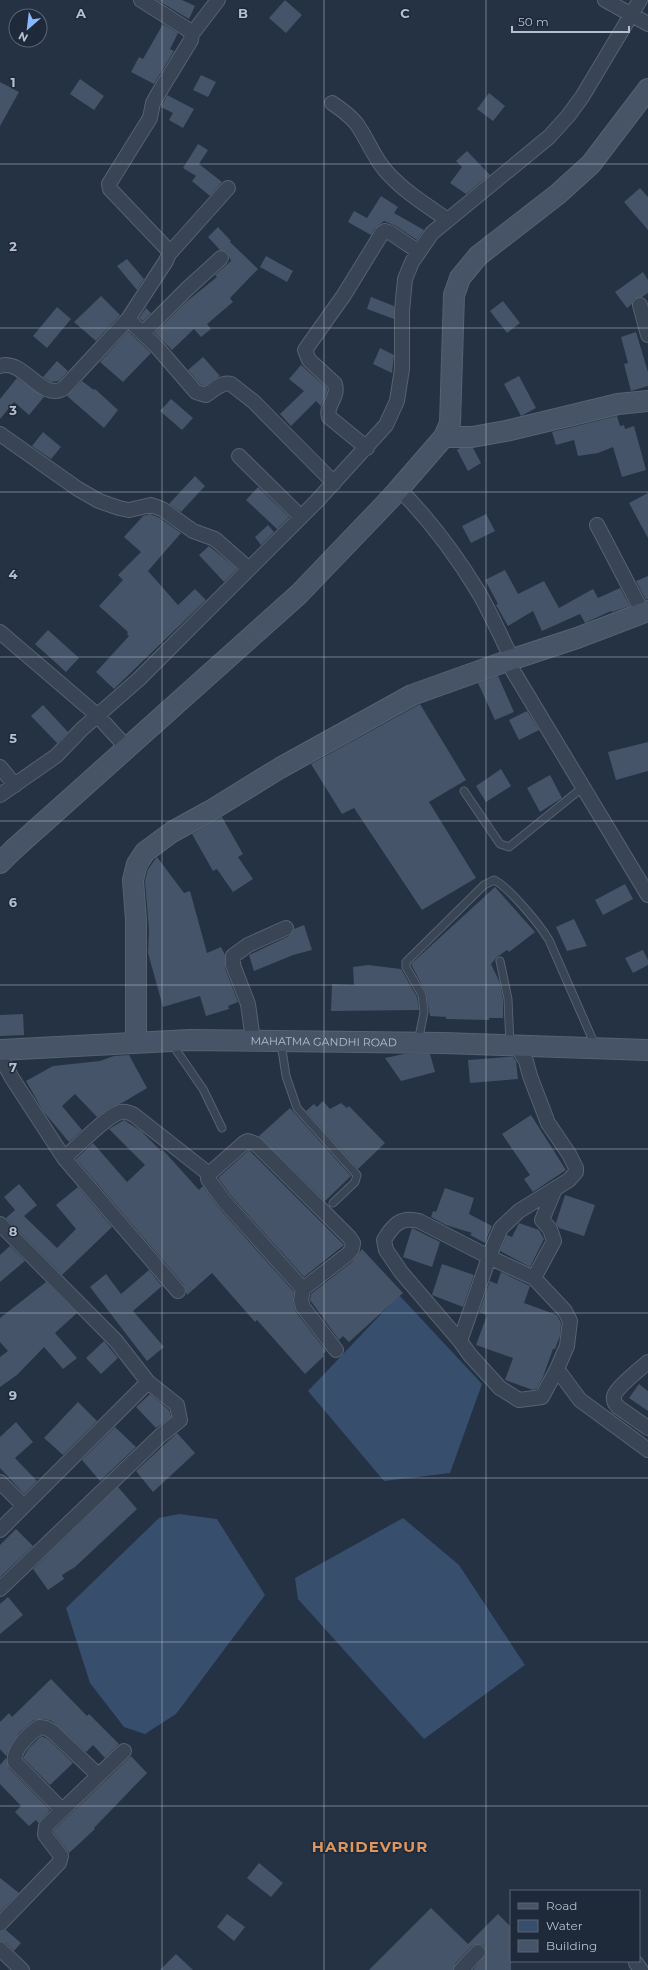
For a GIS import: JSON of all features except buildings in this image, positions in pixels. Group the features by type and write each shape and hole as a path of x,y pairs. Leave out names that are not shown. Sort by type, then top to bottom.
{"main road":[{"path":"0,864 123,744 300,594 399,489 444,436 450,423 454,295 460,278 478,256 558,194 591,164 648,89"},
{"path":"444,436 472,436 506,431 618,404 648,401"},
{"path":"136,1042 136,920 133,880 137,864 145,852 172,832 210,811 280,768 406,699 510,660 578,638 646,612"},
{"name":"MAHATMA GANDHI ROAD","path":"0,1050 136,1042 253,1040 418,1042 648,1050"}],"street":[{"path":"141,0 192,34"},
{"path":"169,254 168,250 110,190 109,184 150,118 153,103 191,40 192,34 218,0"},
{"path":"605,0 639,19"},
{"path":"0,796 56,756 99,718 301,518 367,448 386,425 397,401 402,369 402,311 405,279 419,252 432,233 549,137 582,97 639,19 640,0"},
{"path":"332,103 350,116 357,124 378,162 386,172 412,195 448,220"},
{"path":"0,366 8,365 16,367 52,392 58,392 64,388 128,319 169,254 228,188"},
{"path":"367,448 329,417 328,408 336,396 335,384 308,360 305,350 344,295 382,233 385,231 390,233 419,252"},
{"path":"143,333 187,289 221,258"},
{"path":"640,305 648,335"},
{"path":"128,319 143,333 196,392 206,395 227,383 238,389 254,402 334,483"},
{"path":"0,434 78,489 99,501 129,510 151,505 162,509 193,531 215,539 249,569"},
{"path":"240,456 301,518"},
{"path":"399,489 425,515 480,594 510,660 582,788 648,894"},
{"path":"597,525 646,612"},
{"path":"0,632 99,718 123,744"},
{"path":"0,767 15,785"},
{"path":"253,1040 248,1004 233,965 233,956 248,945 286,928"},
{"path":"460,1341 489,1257 502,1228 509,1220 574,1176 576,1168 569,1154 548,1123 530,1076 526,1061 513,1045"},
{"path":"0,1056 12,1078 64,1158 178,1291"},
{"path":"64,1158 108,1119 121,1112 134,1114 208,1174 208,1179 225,1202 303,1289"},
{"path":"208,1174 248,1141 256,1144 349,1237 353,1243 352,1249 348,1254 303,1289 301,1300 307,1314 336,1350"},
{"path":"534,1278 554,1241 550,1229 542,1220 555,1189"},
{"path":"410,1218 419,1221 534,1278 565,1311 570,1321 567,1346 542,1397 520,1400 500,1388 470,1355 402,1272 386,1250 384,1240 394,1226 401,1221 410,1218"},
{"path":"0,1224 116,1341 148,1382 177,1404 180,1420 160,1436 0,1589"},
{"path":"648,1362 617,1391 614,1398 614,1403 618,1407 648,1428"},
{"path":"556,1369 580,1400 648,1450"},
{"path":"0,1530 23,1505 148,1382"},
{"path":"0,1482 23,1505"},
{"path":"62,1810 15,1762 13,1757 16,1750 33,1731 39,1727 46,1728 53,1732 98,1775"},
{"path":"0,1924 59,1863 61,1856 45,1835 44,1831 50,1820 124,1751"},
{"path":"0,1949 22,1970"},
{"path":"461,1970 478,1952"}],"lane":[{"path":"464,791 500,844 509,847 582,788"},
{"path":"418,1042 424,1012 423,1001 419,986 410,973 406,962 484,884 494,880 507,890 542,929 549,940 596,1048"},
{"path":"500,961 508,998 513,1045"},
{"path":"280,1040 286,1076 297,1108 357,1175 355,1182 333,1203"},
{"path":"169,1041 203,1089 222,1128"}],"water":[{"path":"399,1295 482,1384 450,1473 384,1481 308,1391"},
{"path":"179,1514 217,1519 265,1595 176,1714 145,1734 124,1727 90,1683 66,1608 159,1518"},
{"path":"403,1518 459,1565 525,1665 424,1739 298,1599 295,1578"}],"district":[{"name":"HARIDEVPUR","path":"370,1847"}]}
